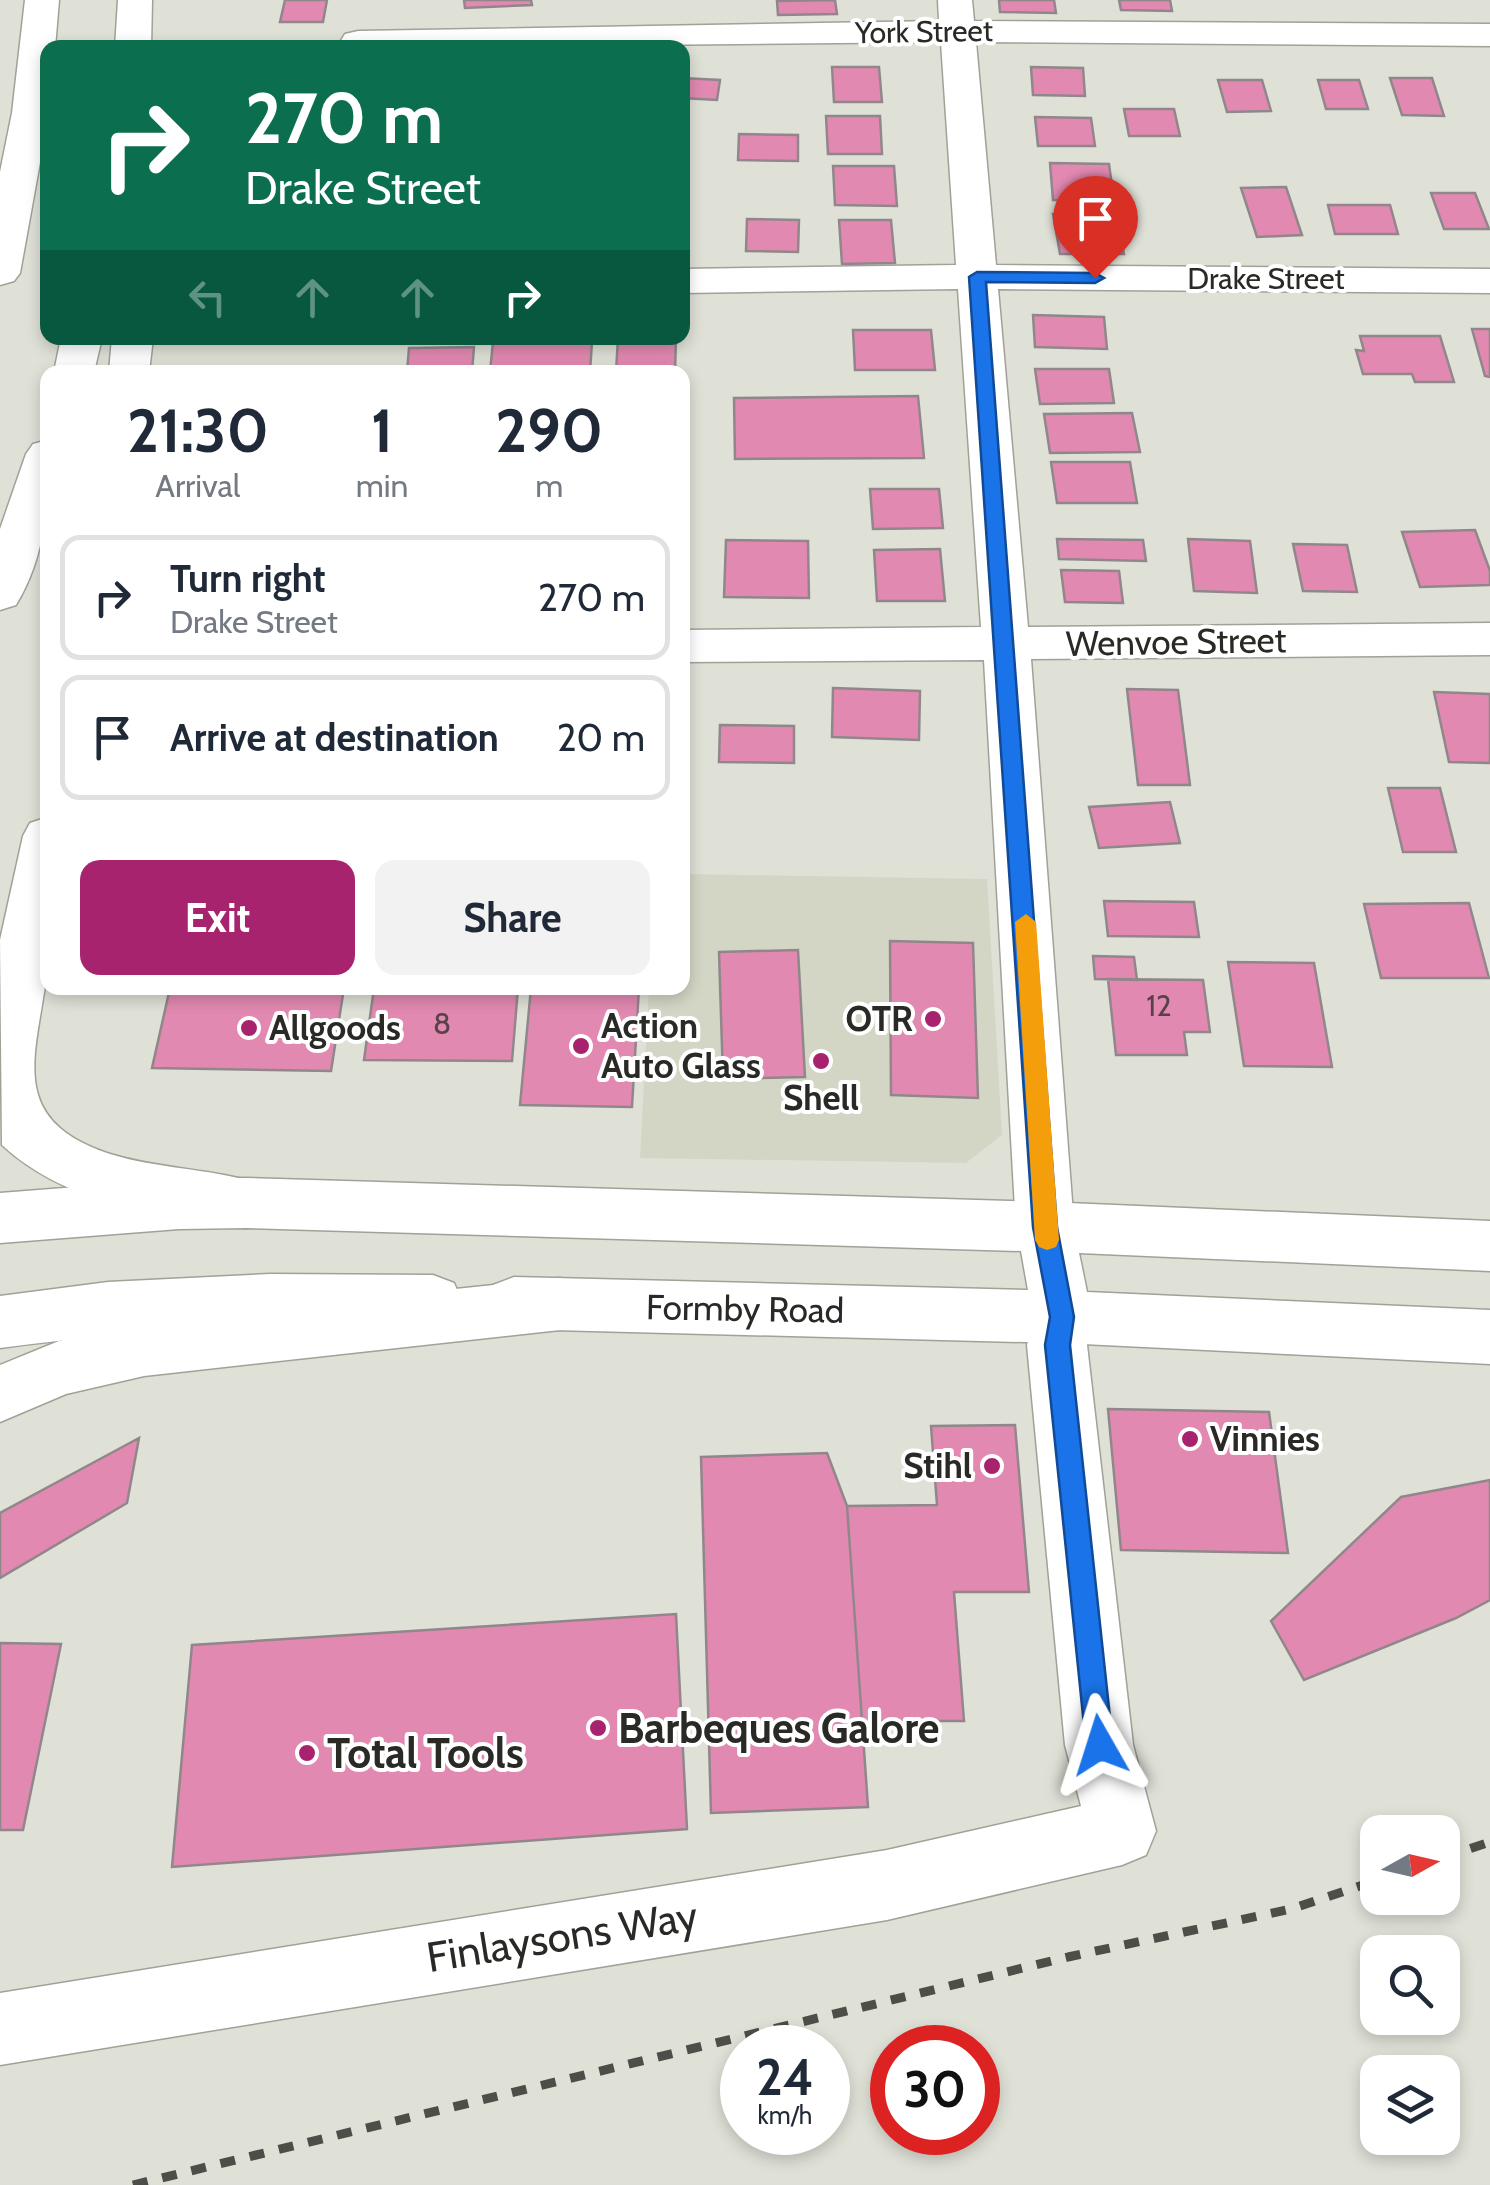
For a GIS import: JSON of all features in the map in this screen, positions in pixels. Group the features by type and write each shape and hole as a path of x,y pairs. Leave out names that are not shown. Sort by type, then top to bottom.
{"main road":[{"path":"0,273 30,113 42,0"},
{"path":"133,40 135,0"},
{"path":"956,15 1006,644 1045,1227 1062,1317"},
{"name":"York Street","path":"402,40 956,15 1490,35"},
{"path":"0,175 30,113"},
{"name":"Drake Street","path":"690,281 977,277 1490,281"},
{"path":"0,594 40,477"},
{"name":"Wenvoe Street","path":"690,646 1490,639"},
{"path":"40,875 4,1048 8,1104 22,1128 57,1155 103,1178 246,1203"},
{"path":"0,1218 162,1205 246,1203 1045,1227 1490,1246"},
{"name":"Formby Road","path":"0,1322 117,1308 331,1298 1062,1317 1490,1337"},
{"path":"0,1394 59,1368 144,1349 560,1304"},
{"name":"Finlaysons Way","path":"0,2029 887,1885 1122,1831 1100,1745 1057,1345 1062,1317"}],"shaded area":[{"name":"Shell","path":"690,874 987,879 1002,1135 966,1163 640,1158 649,995 690,995"}],"building":[{"path":"285,0 327,0 323,22 280,22"},
{"path":"464,0 531,0 532,5 465,8"},
{"path":"835,0 837,14 778,15 777,1"},
{"path":"999,0 1054,0 1056,13 1000,12"},
{"path":"1119,0 1170,0 1172,11 1121,10"},
{"path":"832,67 879,67 882,102 834,102"},
{"path":"1031,67 1083,68 1085,96 1033,95"},
{"path":"690,78 720,80 717,100 690,98"},
{"path":"1390,78 1432,78 1444,116 1402,115"},
{"path":"1218,80 1262,80 1271,111 1227,112"},
{"path":"1318,80 1359,80 1368,109 1326,109"},
{"path":"1124,109 1174,109 1180,136 1129,136"},
{"path":"826,116 880,116 882,154 828,154"},
{"path":"1035,117 1091,118 1095,146 1038,146"},
{"path":"739,134 798,135 798,161 738,160"},
{"path":"1050,163 1109,164 1114,201 1053,200"},
{"path":"833,166 894,166 897,206 835,205"},
{"path":"1286,187 1302,235 1257,237 1241,188"},
{"path":"1431,193 1475,193 1489,229 1444,229"},
{"path":"1328,205 1390,205 1398,234 1335,234"},
{"path":"1053,214 1115,214 1124,254 1060,254"},
{"path":"747,219 799,220 798,252 746,251"},
{"path":"839,220 891,220 895,263 842,264"},
{"path":"1033,315 1104,317 1107,349 1035,347"},
{"path":"1472,329 1490,329 1490,377 1485,376"},
{"path":"853,330 931,330 935,370 855,370"},
{"path":"1360,336 1440,336 1454,382 1415,382 1412,374 1363,374 1356,350 1364,351"},
{"path":"493,345 592,345 590,365 491,365"},
{"path":"618,345 676,345 675,365 616,365"},
{"path":"474,347 473,365 408,365 409,348"},
{"path":"1035,369 1109,369 1114,403 1040,404"},
{"path":"918,396 924,458 735,459 734,398"},
{"path":"1132,413 1140,452 1050,453 1044,414"},
{"path":"1051,462 1130,462 1137,503 1057,503"},
{"path":"870,489 939,489 943,528 873,529"},
{"path":"1475,530 1490,571 1490,585 1420,587 1402,532"},
{"path":"1057,539 1143,540 1146,561 1059,559"},
{"path":"1188,539 1250,541 1257,593 1194,591"},
{"path":"726,540 808,541 809,598 724,597"},
{"path":"1293,544 1347,545 1357,592 1303,591"},
{"path":"940,549 945,601 877,601 874,550"},
{"path":"1061,570 1119,571 1123,603 1065,602"},
{"path":"833,688 920,691 919,740 832,737"},
{"path":"1127,689 1178,690 1190,785 1138,785"},
{"path":"1434,692 1490,694 1490,763 1449,762"},
{"path":"720,725 794,726 794,763 719,762"},
{"path":"1388,788 1440,788 1456,852 1403,852"},
{"path":"1170,802 1180,843 1099,848 1089,807"},
{"path":"1104,901 1194,902 1199,937 1108,936"},
{"path":"1469,903 1489,978 1381,978 1364,904"},
{"name":"OTR","path":"890,941 973,943 978,1098 891,1095"},
{"path":"798,950 805,1077 723,1079 719,952"},
{"path":"1093,956 1134,957 1137,980 1095,979"},
{"path":"1228,962 1314,963 1332,1067 1244,1066"},
{"path":"1108,979 1203,980 1210,1032 1184,1032 1187,1055 1116,1055"},
{"name":"Allgoods","path":"168,995 343,995 331,1071 152,1068"},
{"path":"373,995 517,995 512,1061 364,1060"},
{"name":"Action Auto Glass","path":"530,995 639,995 632,1107 520,1105"},
{"path":"1108,1409 1269,1412 1288,1553 1121,1550"},
{"path":"1015,1425 1029,1592 954,1592 964,1721 862,1721 847,1506 937,1505 931,1426"},
{"path":"139,1438 127,1503 0,1578 0,1513"},
{"path":"827,1453 847,1506 868,1807 711,1813 701,1457"},
{"path":"1490,1480 1490,1600 1456,1618 1304,1680 1271,1621 1401,1497"},
{"path":"676,1614 687,1829 172,1867 192,1645"},
{"path":"0,1643 61,1644 23,1830 0,1830"}],"railway":[{"path":"1460,1852 1490,1842"},
{"path":"133,2185 1068,1957 1291,1909 1360,1886"}],"slow traffic":[{"path":"1026,922 1047,1240"}],"place":[{"name":"OTR","path":"933,1019"},
{"name":"Allgoods","path":"249,1028"},
{"name":"Action Auto Glass","path":"581,1046"},
{"name":"Shell","path":"821,1061"},
{"name":"Vinnies","path":"1190,1439"},
{"name":"Stihl","path":"992,1466"},
{"name":"Barbeques Galore","path":"598,1728"},
{"name":"Total Tools","path":"307,1753"}],"route":[{"path":"1095,278 977,277 1032,1001 1045,1227 1062,1317 1057,1345 1100,1745"}]}
